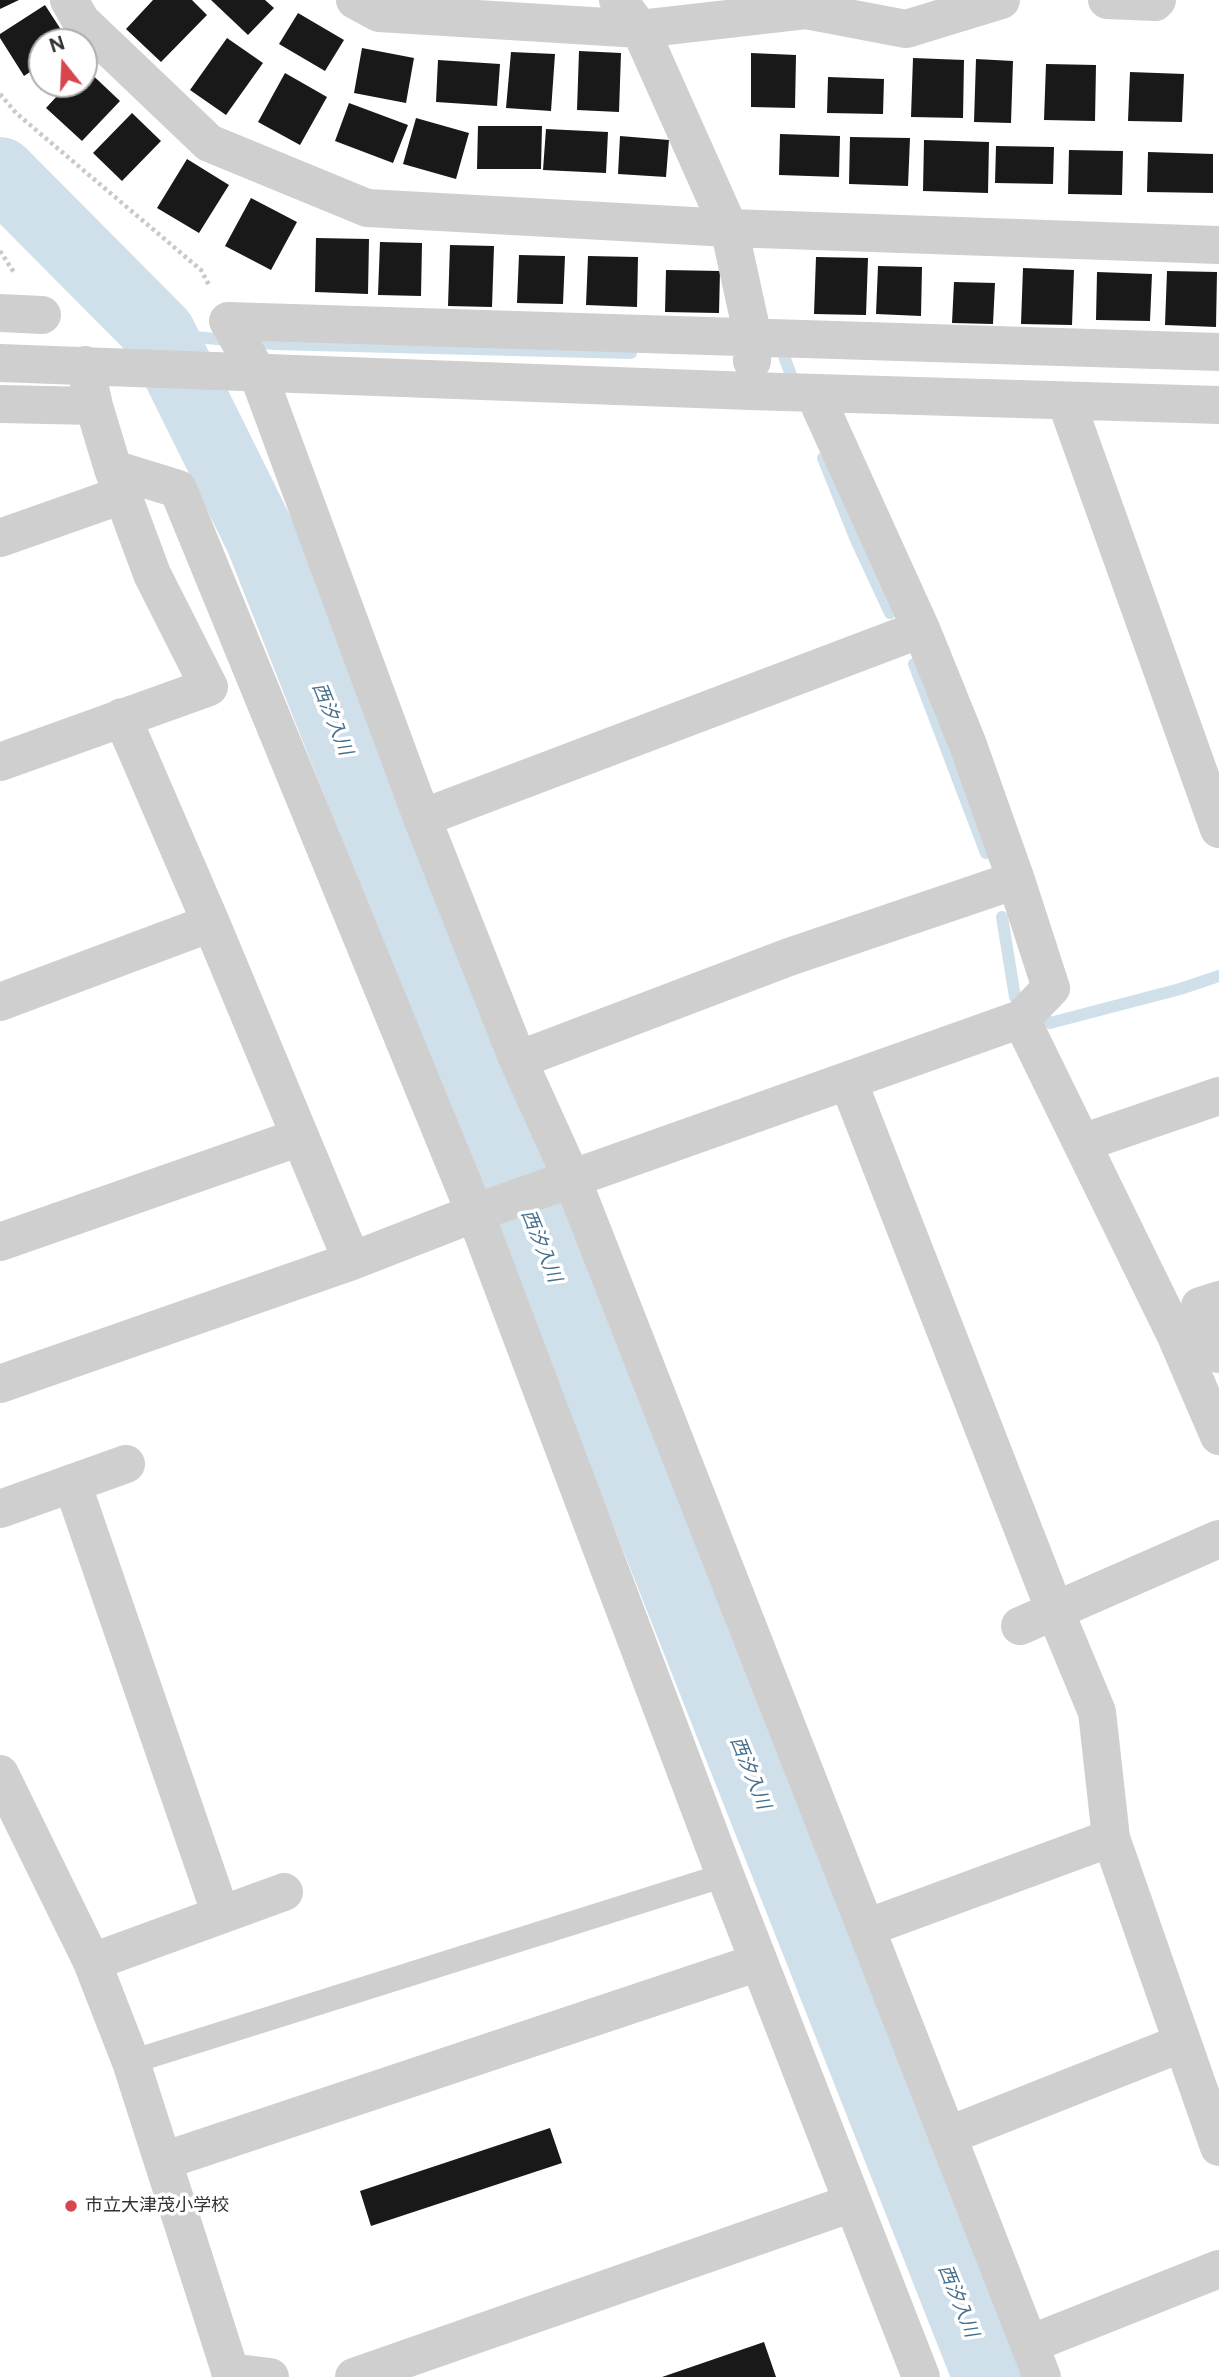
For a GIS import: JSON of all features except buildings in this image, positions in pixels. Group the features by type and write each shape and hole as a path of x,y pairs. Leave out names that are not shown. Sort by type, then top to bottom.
{"street":[{"path":"69,0 81,21 209,143 367,208 729,228 1219,245"},
{"path":"355,0 379,13 629,14 806,10 906,29 1001,0"},
{"path":"1107,0 1157,0"},
{"path":"629,14 729,228 753,337 750,391"},
{"path":"0,313 42,316"},
{"path":"228,321 1219,352"},
{"path":"228,321 258,374 422,818 518,1060 572,1179 1036,2361 1219,2269"},
{"path":"0,363 750,391 1219,405"},
{"path":"0,762 209,687 152,574 118,482 94,405 85,365"},
{"path":"0,1384 352,1261 475,1213 1021,1019 1051,988 968,745 921,629 814,393"},
{"path":"1066,401 1219,829"},
{"path":"0,404 94,405"},
{"path":"0,538 118,482 178,489 475,1213 725,1875 920,2377"},
{"path":"422,818 921,629"},
{"path":"122,717 352,1261"},
{"path":"518,1060 789,957 1016,880"},
{"path":"0,1002 211,923"},
{"path":"1021,1019 1176,1336 1219,1436"},
{"path":"848,1081 1097,1712 1111,1838 1219,2147"},
{"path":"1082,1143 1219,1096"},
{"path":"0,1242 300,1137"},
{"path":"1219,1300 1200,1306 1219,1353"},
{"path":"0,1509 127,1464"},
{"path":"72,1483 221,1915"},
{"path":"1020,1626 1219,1539"},
{"path":"0,1774 92,1962 131,2062 231,2374 270,2377"},
{"path":"866,1928 1111,1838"},
{"path":"92,1962 285,1892"},
{"path":"163,2161 759,1962"},
{"path":"947,2136 1182,2043"},
{"path":"354,2377 852,2203"}],"lane":[{"path":"131,2062 725,1875"}],"path":[{"path":"0,94 2,102 201,270 228,321"}],"waterway":[{"name":"西汐入川","path":"0,173 160,334 261,538 989,2377"},
{"path":"160,334 274,344 631,353"},
{"path":"784,356 796,389"},
{"path":"823,458 856,540 890,613"},
{"path":"914,664 986,853"},
{"path":"1002,917 1015,997 1050,1023 1219,976"}],"place":[{"name":"市立大津茂小学校","path":"71,2206"}]}
